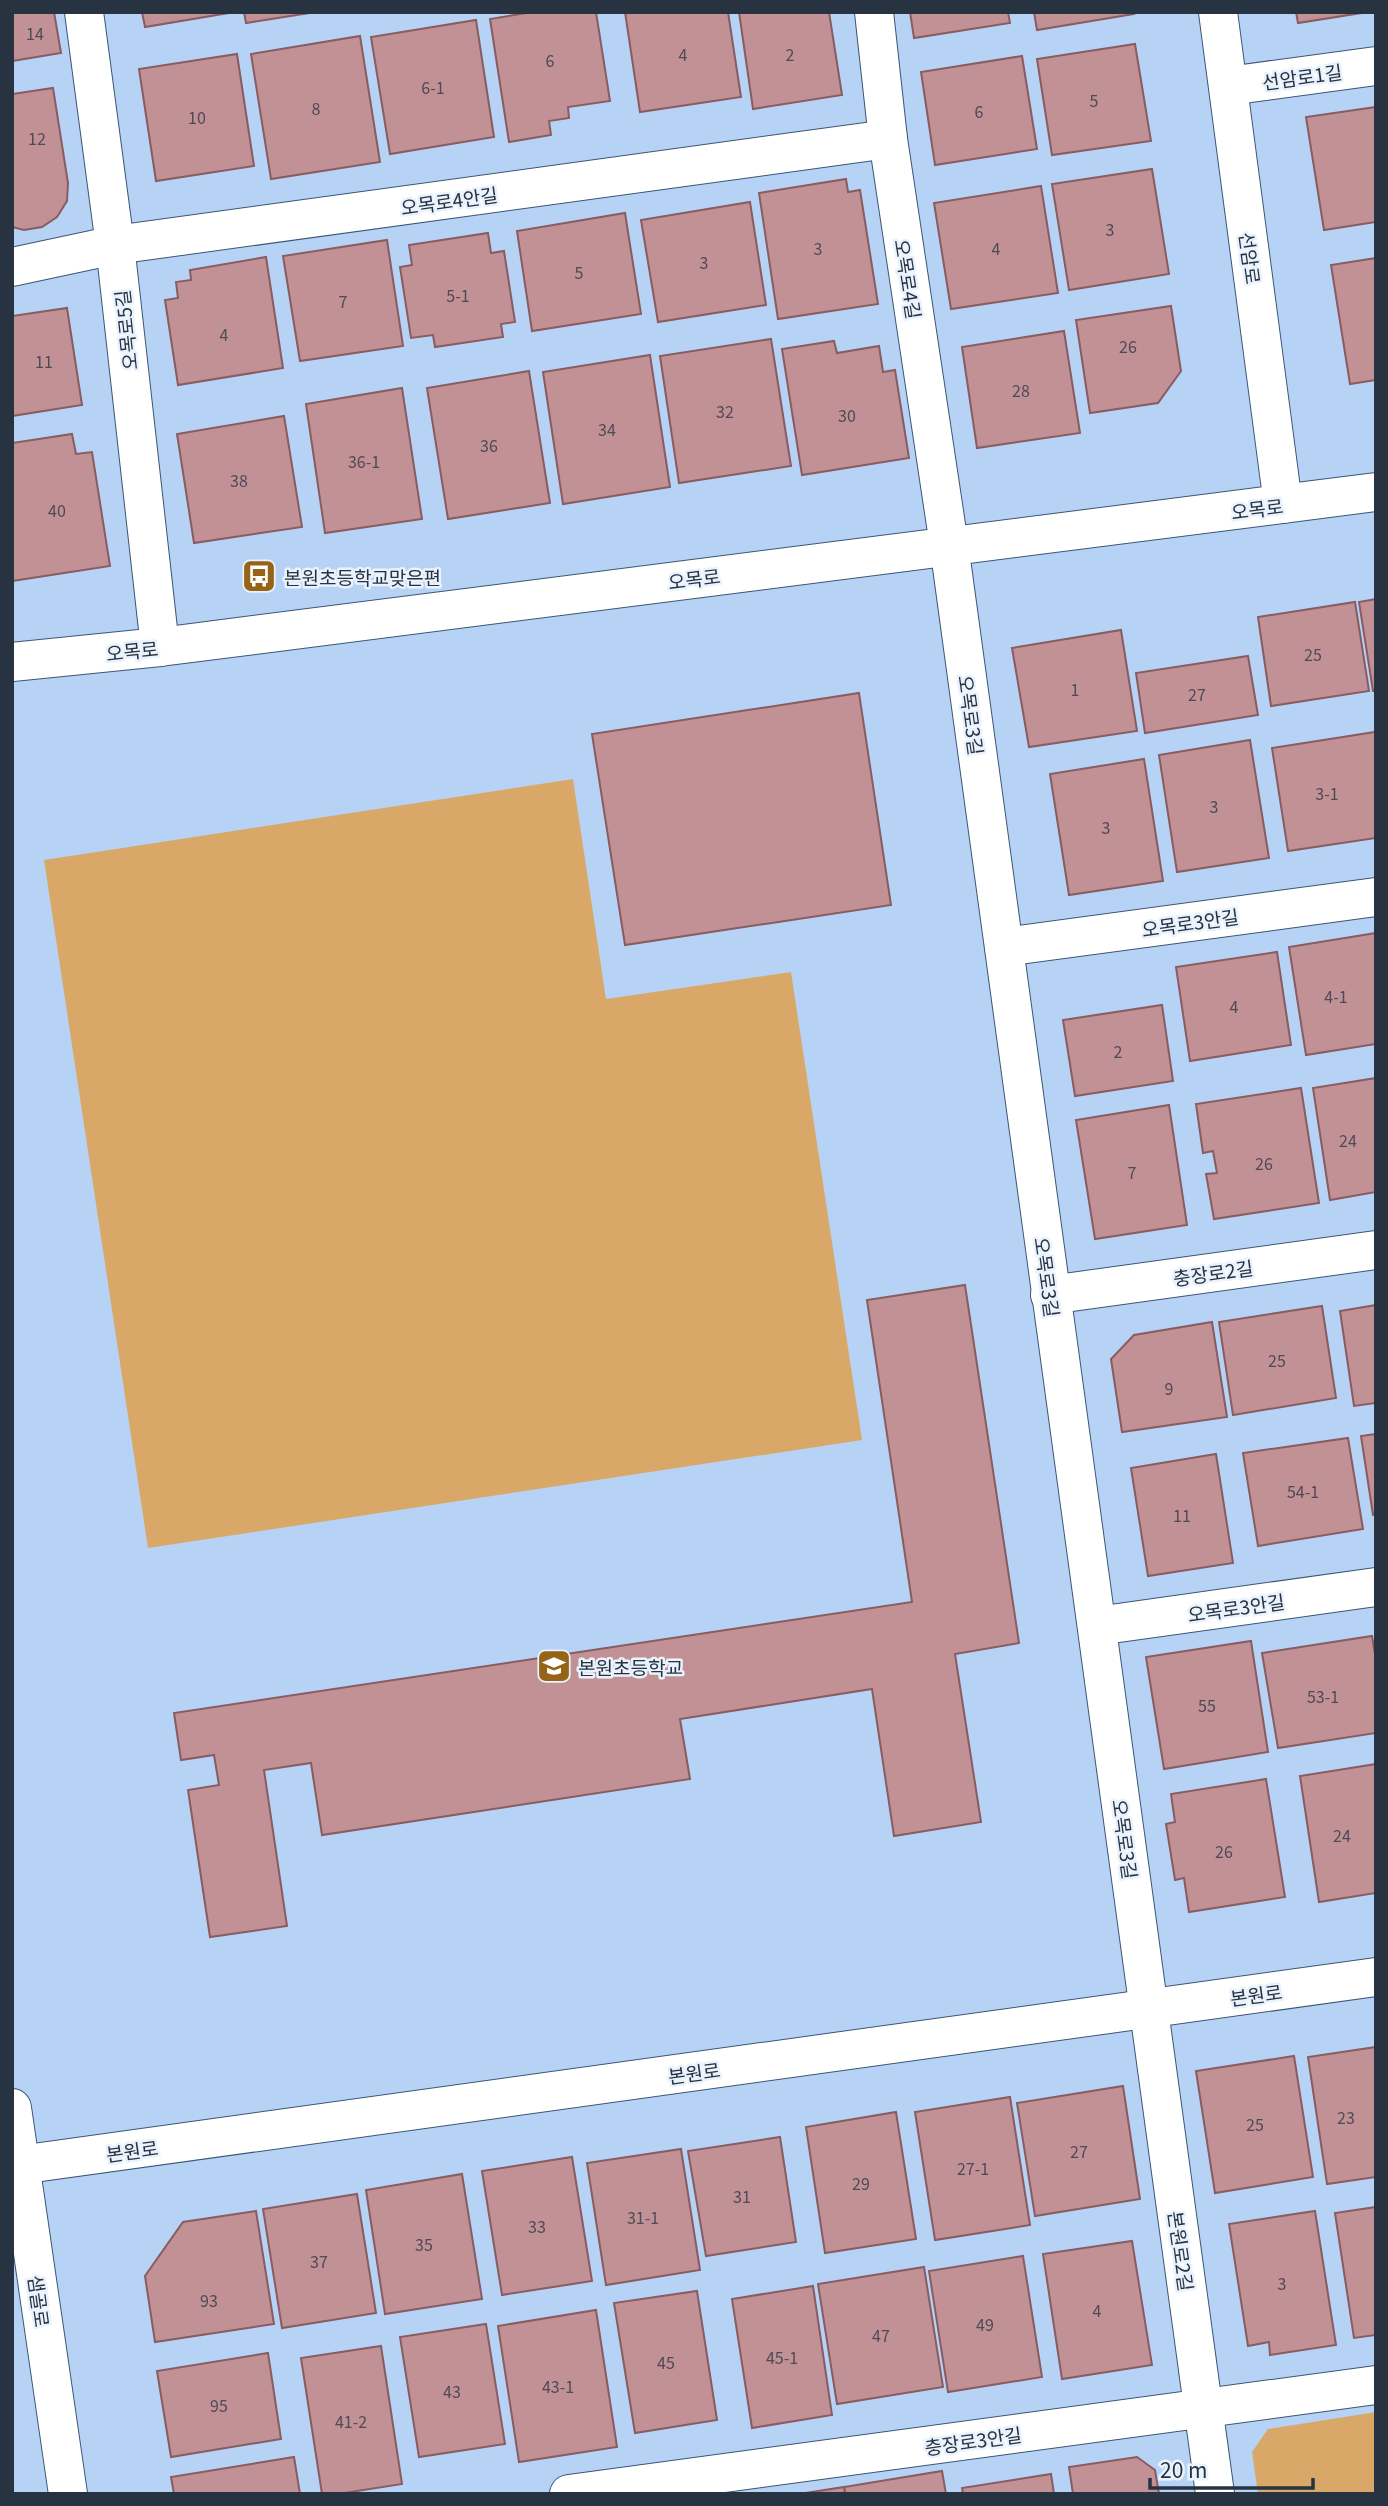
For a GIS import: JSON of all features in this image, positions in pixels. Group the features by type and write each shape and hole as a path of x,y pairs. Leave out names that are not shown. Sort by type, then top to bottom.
{"street":[{"name":"오목로5길","path":"84,12 115,246 160,647"},
{"name":"오목로4길","path":"874,12 888,139 949,545"},
{"name":"선암로","path":"1217,12 1283,504"},
{"name":"선암로1길","path":"1228,86 1376,66"},
{"name":"오목로4안길","path":"12,267 115,246 888,139"},
{"name":"오목로","path":"12,662 160,647 1376,492"},
{"name":"오목로3길","path":"949,545 1149,2009"},
{"name":"오목로3안길","path":"1004,947 1376,897"},
{"name":"충장로2길","path":"1050,1295 1376,1250"},
{"name":"오목로3안길","path":"1097,1626 1376,1587"},
{"name":"본원로","path":"16,2166 1376,1977"},
{"name":"본원로2길","path":"1149,2009 1215,2494"},
{"name":"샘골로","path":"12,2108 16,2166 68,2494"},
{"name":"충장로3안길","path":"569,2494 1376,2385"}],"shaded area":[{"path":"573,779 606,999 791,972 862,1440 148,1548 44,860"},
{"path":"1376,2412 1376,2494 1258,2494 1252,2452 1268,2429"}],"building":[{"path":"12,12 54,12 61,53 12,61"},
{"path":"142,12 235,12 145,27"},
{"path":"244,12 316,12 246,23"},
{"path":"532,12 596,12 610,101 568,107 569,118 549,121 551,135 509,142 490,19"},
{"path":"625,12 728,12 741,97 640,112"},
{"path":"739,12 829,12 842,95 753,109"},
{"path":"910,12 1008,12 1010,23 914,38"},
{"path":"1034,12 1133,12 1134,14 1037,30"},
{"path":"1296,12 1368,12 1298,23"},
{"path":"476,20 494,137 390,154 371,37"},
{"path":"360,36 380,162 271,179 251,54"},
{"path":"1135,44 1151,141 1052,155 1037,59"},
{"path":"237,54 254,166 156,181 139,69"},
{"path":"1022,56 1037,149 935,165 921,72"},
{"path":"53,88 68,183 67,201 57,217 42,227 24,230 12,227 12,94"},
{"path":"1376,107 1376,222 1324,230 1306,117"},
{"path":"1152,169 1169,274 1069,290 1052,184"},
{"path":"846,179 848,192 860,190 878,304 778,319 759,193"},
{"path":"1041,186 1058,293 951,309 934,203"},
{"path":"750,202 766,305 658,322 641,220"},
{"path":"625,213 641,314 532,331 517,231"},
{"path":"488,233 491,253 504,251 515,322 501,324 503,337 435,347 433,335 411,338 400,267 412,265 409,245"},
{"path":"387,240 403,346 300,361 283,256"},
{"path":"266,257 283,368 178,385 165,300 178,298 176,282 191,280 190,270"},
{"path":"1376,258 1376,380 1350,384 1331,265"},
{"path":"1171,306 1181,371 1158,403 1090,413 1076,320"},
{"path":"67,308 82,405 12,416 12,316"},
{"path":"1064,331 1080,433 977,448 962,347"},
{"path":"771,339 791,466 679,483 660,356"},
{"path":"834,341 837,353 879,346 883,372 895,370 909,458 802,475 782,349"},
{"path":"650,355 670,487 563,504 543,372"},
{"path":"529,371 550,503 448,519 427,388"},
{"path":"402,388 422,519 325,533 306,404"},
{"path":"284,416 302,527 194,543 177,434"},
{"path":"72,434 76,454 92,452 110,566 12,581 12,443"},
{"path":"1376,599 1376,691 1373,691 1359,602"},
{"path":"1355,602 1369,691 1271,706 1258,617"},
{"path":"1121,630 1137,731 1029,747 1012,648"},
{"path":"1248,656 1258,715 1145,733 1136,673"},
{"path":"859,693 891,905 625,945 592,734"},
{"path":"1375,732 1376,838 1288,851 1272,748"},
{"path":"1250,740 1269,858 1177,872 1159,755"},
{"path":"1144,759 1163,881 1069,895 1050,774"},
{"path":"1376,933 1376,1044 1306,1055 1289,947"},
{"path":"1277,952 1291,1045 1190,1061 1176,967"},
{"path":"1162,1005 1173,1081 1075,1096 1063,1020"},
{"path":"1376,1078 1376,1192 1330,1200 1313,1088"},
{"path":"1301,1088 1319,1203 1214,1219 1206,1174 1217,1173 1213,1151 1203,1153 1196,1104"},
{"path":"1169,1105 1187,1225 1095,1239 1076,1120"},
{"path":"965,1285 1019,1643 955,1654 981,1822 894,1836 872,1689 680,1719 690,1779 322,1835 311,1763 264,1770 287,1926 210,1937 188,1790 219,1785 214,1755 181,1760 174,1713 912,1602 867,1300"},
{"path":"1376,1305 1376,1403 1354,1406 1340,1311"},
{"path":"1322,1306 1336,1398 1233,1415 1219,1322"},
{"path":"1212,1322 1227,1417 1122,1432 1111,1359 1134,1335"},
{"path":"1376,1434 1376,1514 1373,1515 1361,1436"},
{"path":"1348,1438 1363,1529 1258,1546 1243,1453"},
{"path":"1216,1454 1233,1563 1148,1576 1131,1468"},
{"path":"1372,1636 1376,1660 1376,1733 1278,1748 1262,1653"},
{"path":"1251,1641 1268,1752 1164,1769 1146,1657"},
{"path":"1376,1764 1376,1893 1319,1902 1300,1776"},
{"path":"1266,1779 1285,1897 1189,1912 1184,1878 1175,1880 1166,1824 1175,1822 1171,1794"},
{"path":"1376,2047 1376,2177 1327,2184 1308,2057"},
{"path":"1294,2056 1313,2177 1215,2193 1196,2071"},
{"path":"1123,2086 1140,2199 1035,2216 1017,2103"},
{"path":"1010,2097 1030,2225 935,2240 915,2112"},
{"path":"896,2112 916,2239 825,2253 806,2127"},
{"path":"780,2137 796,2242 706,2256 688,2151"},
{"path":"681,2149 700,2270 606,2285 587,2163"},
{"path":"572,2157 592,2281 502,2295 482,2171"},
{"path":"462,2174 482,2299 385,2314 366,2190"},
{"path":"357,2194 376,2313 282,2328 263,2209"},
{"path":"1376,2207 1376,2335 1354,2338 1335,2213"},
{"path":"256,2211 274,2324 155,2342 145,2276 183,2222"},
{"path":"1315,2211 1336,2345 1270,2355 1269,2342 1248,2346 1229,2224"},
{"path":"1132,2241 1152,2365 1062,2379 1043,2254"},
{"path":"1023,2256 1042,2377 948,2392 929,2271"},
{"path":"924,2267 943,2387 837,2404 818,2284"},
{"path":"813,2286 832,2415 752,2428 732,2299"},
{"path":"697,2291 717,2420 635,2433 614,2303"},
{"path":"596,2310 617,2447 519,2462 498,2326"},
{"path":"486,2324 505,2444 419,2457 400,2337"},
{"path":"381,2346 402,2484 322,2494 301,2358"},
{"path":"268,2353 281,2439 171,2457 157,2371"},
{"path":"294,2457 300,2494 174,2494 171,2477"},
{"path":"1137,2457 1155,2470 1159,2494 1073,2494 1069,2467"},
{"path":"942,2471 946,2494 845,2494 844,2487"},
{"path":"1051,2474 1054,2494 963,2494 962,2488"},
{"path":"844,2487 845,2494 799,2494"}],"place":[{"name":"본원초등학교맞은편","path":"259,576"},
{"name":"본원초등학교","path":"554,1666"}]}
